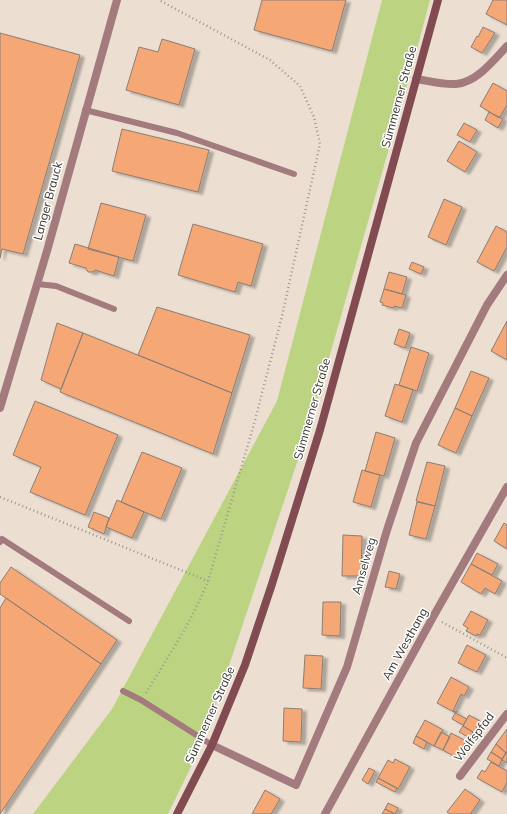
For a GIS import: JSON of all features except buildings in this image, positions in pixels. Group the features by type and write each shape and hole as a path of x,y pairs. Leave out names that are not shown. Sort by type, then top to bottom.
{"main road":[{"name":"Sümmerner Straße","path":"177,814 212,745 245,665 272,584 315,444 438,0"}],"street":[{"name":"Langer Brauck","path":"0,408 38,284 117,0"},
{"path":"416,79 457,84 472,78 482,71 507,46"},
{"name":"Amselweg","path":"212,745 296,785 347,667 387,530 416,443 484,311 507,275"},
{"name":"Am Westhang","path":"325,814 433,617 507,487"},
{"name":"Wolfspfad","path":"460,776 507,714"}],"lane":[{"path":"86,110 177,133 294,174"},
{"path":"38,284 56,286 114,309"},
{"path":"0,542 2,539 129,621"},
{"path":"122,691 141,700 212,745"}],"path":[{"path":"141,700 183,633 202,597 208,581 254,424 282,316 320,144 314,117 300,86 270,60 159,0"},
{"path":"0,497 208,581"},
{"path":"433,617 507,658"}],"green space":[{"path":"382,0 430,0 311,421 204,740 168,814 33,814 112,709 277,401"}]}
